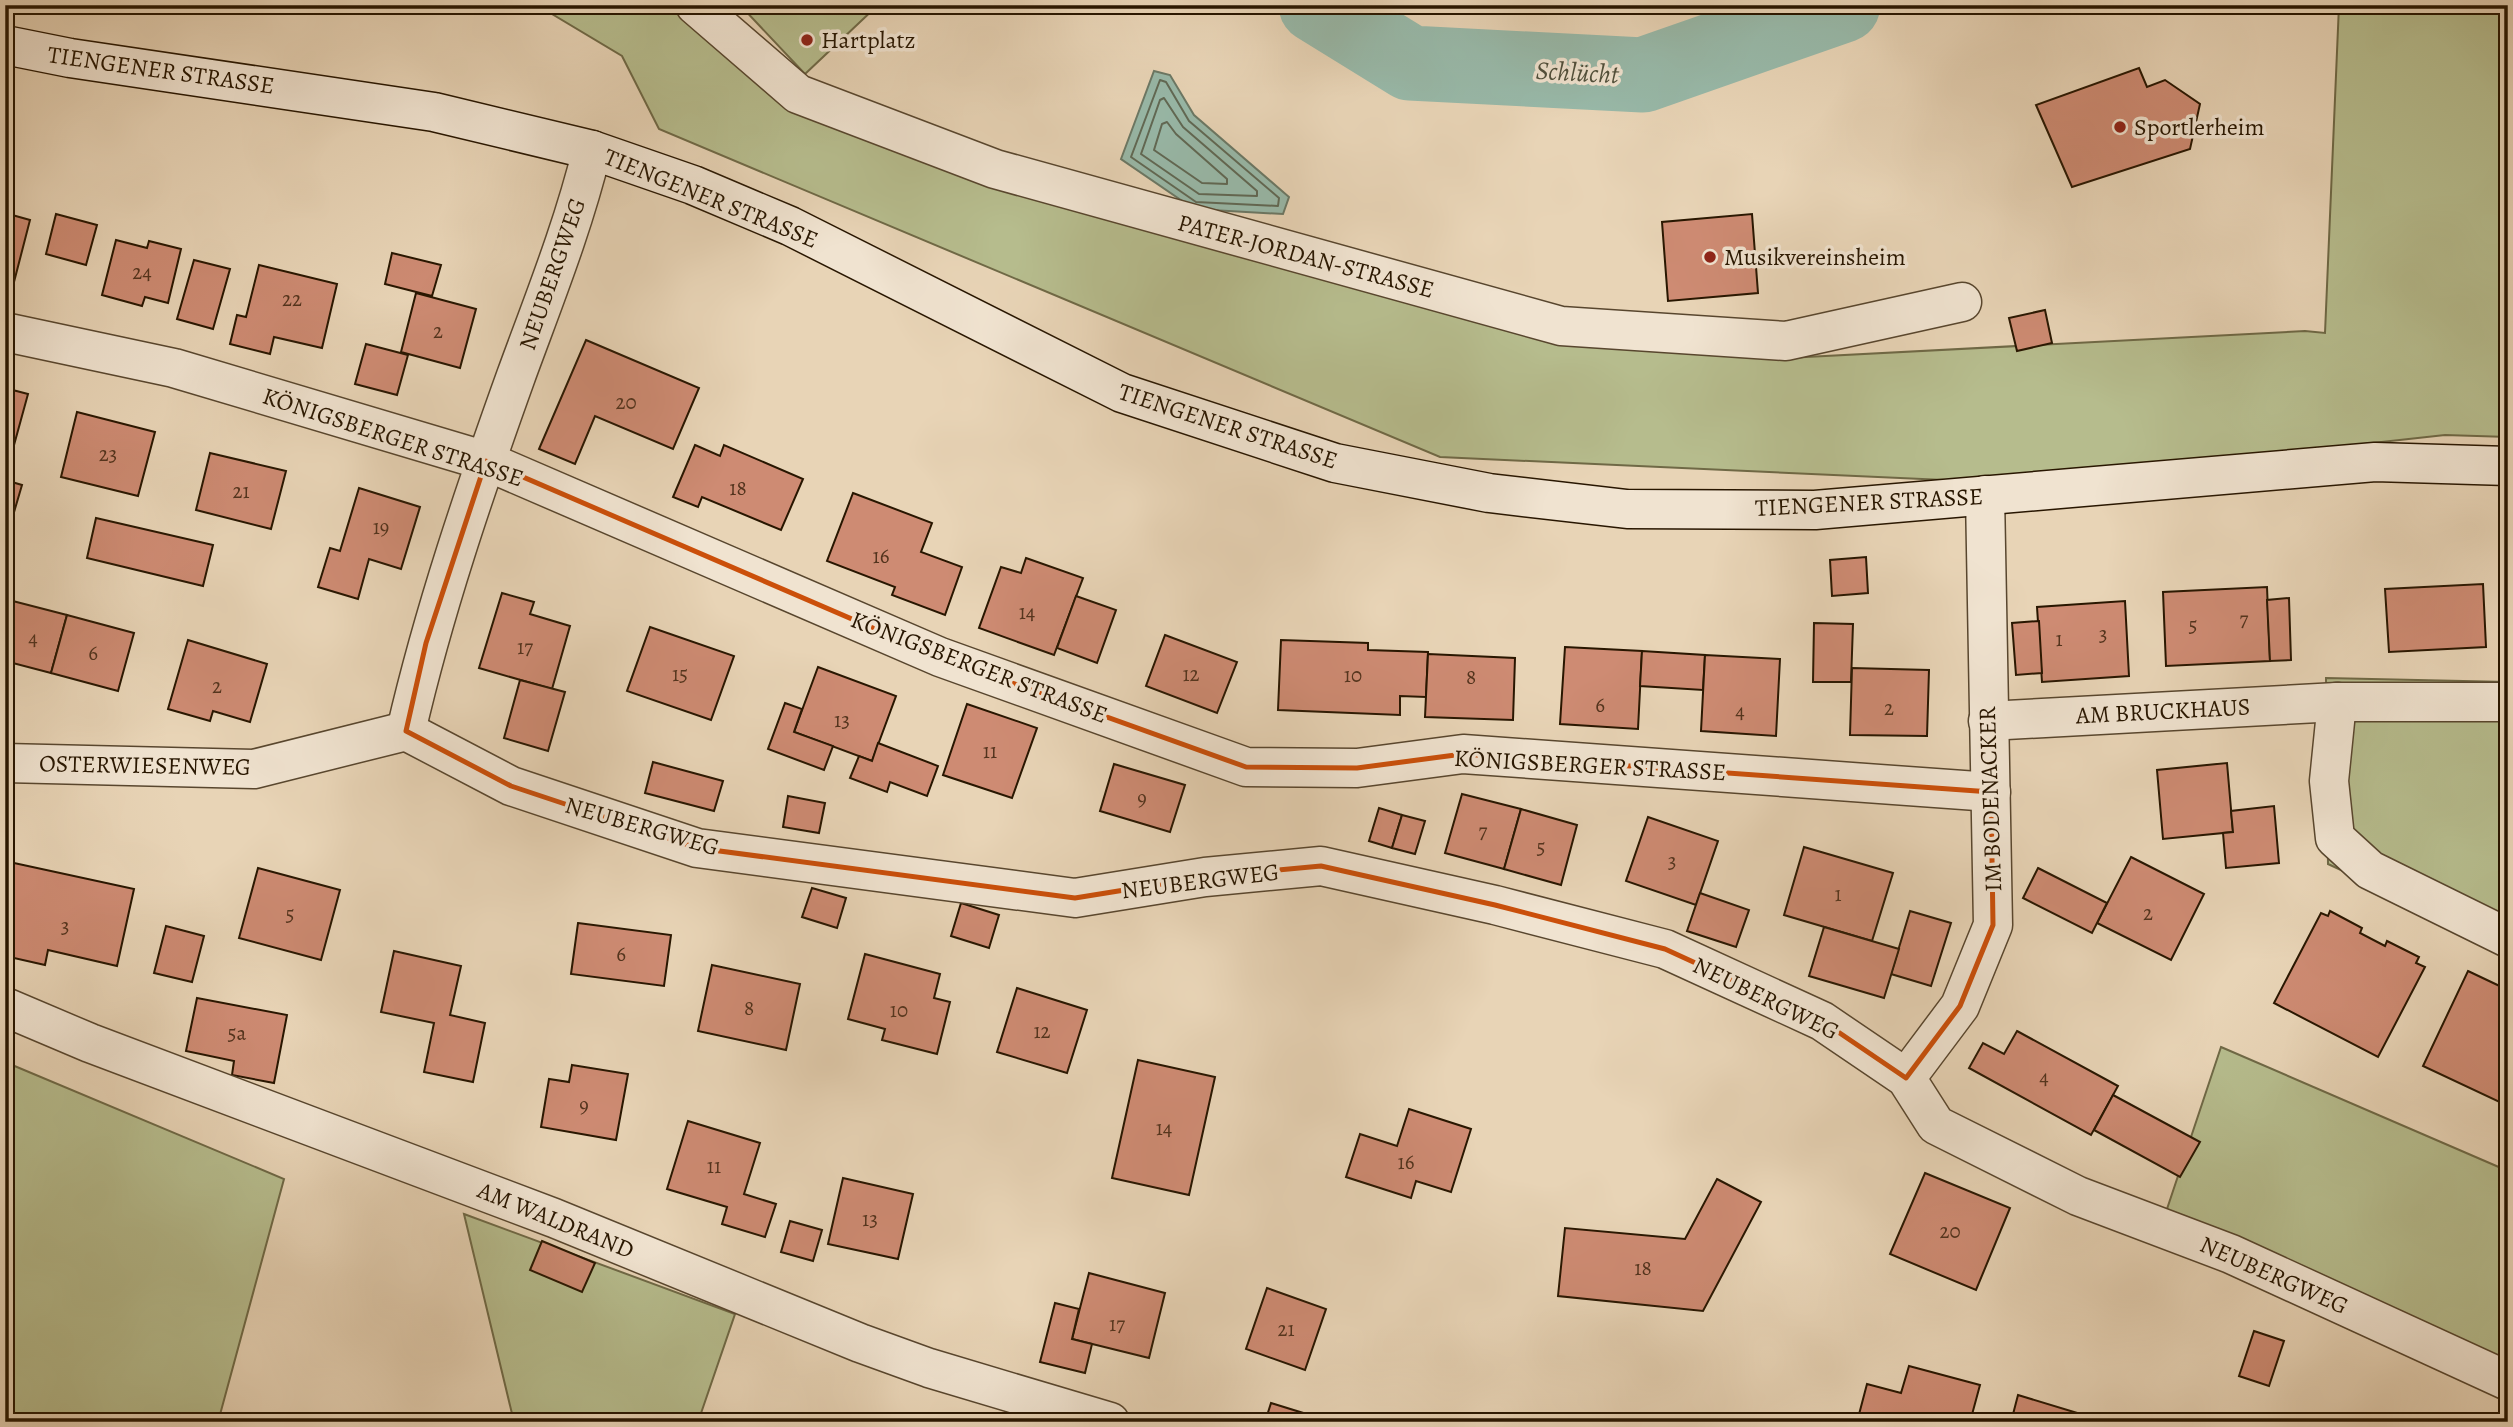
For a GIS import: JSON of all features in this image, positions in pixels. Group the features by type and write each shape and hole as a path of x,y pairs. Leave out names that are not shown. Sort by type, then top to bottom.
{"street":[{"name":"PATER-JORDAN-STRASSE","path":"695,5 798,94 995,169 1560,326 1786,341 1962,302"},
{"name":"TIENGENER STRASSE","path":"5,46 192,77 318,93 433,112 592,150 693,185 790,226 1122,393 1335,463 1489,493 1627,509 1815,510 2375,462 2508,466"},
{"name":"NEUBERGWEG","path":"592,150 577,207 486,461 426,643 406,731 511,786 697,848 1075,898 1205,877 1321,866 1495,905 1665,949 1822,1021 1906,1078 1936,1125 2078,1196 2231,1254 2508,1381"},
{"name":"KÖNIGSBERGER STRASSE","path":"5,332 174,368 486,461 940,657 1246,767 1357,768 1463,754 1991,792"},
{"name":"IM BODENACKER","path":"1906,1078 1960,1006 1993,925 1985,495"},
{"name":"AM BRUCKHAUS","path":"1988,721 2337,702 2508,702"},
{"path":"2337,702 2329,780 2335,838 2370,870 2508,938"},
{"name":"OSTERWIESENWEG","path":"5,763 254,769 406,731"},
{"name":"AM WALDRAND","path":"5,1007 90,1043 554,1218 860,1343 929,1368 1110,1422"}],"highlighted area":[{"path":"486,461 940,657 1246,767 1357,768 1463,754 1991,792 1993,925 1960,1006 1906,1078 1822,1021 1665,949 1495,905 1321,866 1205,877 1075,898 697,848 511,786 406,731 426,643"}],"green space":[{"path":"537,5 668,5 791,106 1004,183 1787,358 2305,331 2325,333 2339,5 2508,5 2508,437 2445,435 2011,483 1440,457 659,129 622,56"},
{"name":"Hartplatz","path":"740,5 878,5 805,74"},
{"path":"2326,678 2508,682 2508,947 2328,864"},
{"path":"2221,1047 2508,1171 2508,1396 2161,1227"},
{"path":"5,1062 284,1179 218,1422 5,1422"},
{"path":"464,1214 735,1314 698,1422 514,1422"}],"water":[{"path":"1154,71 1170,75 1194,115 1289,197 1283,214 1194,209 1121,159"}],"building":[{"name":"Sportlerheim","path":"2139,68 2147,87 2165,80 2200,104 2190,149 2072,187 2036,105"},
{"path":"5,213 30,220 14,282 5,279"},
{"path":"56,214 97,225 86,265 46,254"},
{"name":"Musikvereinsheim","path":"1752,214 1758,293 1668,301 1662,222"},
{"path":"116,240 147,248 149,241 181,249 168,303 145,297 142,306 102,295"},
{"path":"392,253 441,265 432,296 385,284"},
{"path":"194,260 230,269 213,329 177,319"},
{"path":"259,265 337,284 322,348 274,337 270,354 230,344 237,315 246,317"},
{"path":"416,293 476,309 460,368 401,352"},
{"path":"2045,310 2052,343 2017,351 2009,318"},
{"path":"586,340 699,388 673,449 595,416 575,464 539,449"},
{"path":"366,344 408,355 397,395 355,384"},
{"path":"5,388 28,394 8,467 5,466"},
{"path":"77,412 155,432 138,496 61,477"},
{"path":"695,445 720,456 724,445 803,479 781,530 702,497 698,507 673,497"},
{"path":"210,453 286,471 271,529 196,510"},
{"path":"5,480 22,485 7,536 5,535"},
{"path":"359,488 420,507 401,569 369,559 358,599 318,587 330,548 340,551"},
{"path":"853,493 932,523 921,552 962,567 945,615 892,595 895,587 827,561"},
{"path":"96,518 213,545 203,586 87,558"},
{"path":"1866,557 1868,593 1832,596 1830,560"},
{"path":"1026,558 1083,578 1054,655 979,628 1001,567 1021,573"},
{"path":"2483,584 2486,647 2389,652 2385,589"},
{"path":"2267,587 2270,661 2166,666 2163,592"},
{"path":"502,593 534,602 530,614 570,626 552,689 479,668"},
{"path":"1076,596 1116,610 1097,663 1057,648"},
{"path":"2289,598 2291,660 2270,661 2267,600"},
{"path":"5,599 67,615 51,673 5,661"},
{"path":"2125,601 2129,676 2042,682 2037,607"},
{"path":"67,615 134,633 118,691 51,673"},
{"path":"2039,621 2042,673 2016,675 2012,623"},
{"path":"1814,623 1853,624 1851,682 1813,682"},
{"path":"650,627 734,656 711,720 627,691"},
{"path":"1165,635 1237,662 1217,713 1146,686"},
{"path":"188,640 267,664 250,722 213,711 210,721 168,709"},
{"path":"1281,640 1368,643 1368,650 1428,652 1426,697 1400,696 1400,715 1278,710"},
{"path":"1565,647 1642,651 1638,729 1560,724"},
{"path":"1642,651 1705,655 1703,690 1640,686"},
{"path":"1428,654 1515,658 1513,720 1425,717"},
{"path":"1705,655 1780,659 1776,736 1701,731"},
{"path":"818,667 896,696 872,761 794,732"},
{"path":"1852,668 1929,670 1927,736 1850,735"},
{"path":"520,680 565,692 548,751 504,738"},
{"path":"785,703 802,709 794,732 833,746 824,770 768,749"},
{"path":"967,704 1037,728 1012,798 943,775"},
{"path":"878,743 938,766 927,796 890,782 887,792 850,778 859,756 872,761"},
{"path":"653,762 723,781 714,811 645,793"},
{"path":"2227,763 2233,832 2163,839 2157,770"},
{"path":"1114,764 1185,785 1170,832 1100,811"},
{"path":"1462,794 1521,809 1504,869 1445,853"},
{"path":"788,796 825,803 819,833 783,827"},
{"path":"2274,806 2279,863 2226,868 2223,833 2233,832 2231,811"},
{"path":"1379,808 1402,815 1392,848 1369,841"},
{"path":"1521,809 1577,825 1561,885 1504,869"},
{"path":"1402,815 1425,821 1415,854 1392,848"},
{"path":"1648,817 1718,841 1696,905 1626,881"},
{"path":"1804,847 1893,873 1872,941 1784,915"},
{"path":"2131,857 2204,894 2171,960 2097,923"},
{"path":"14,863 134,889 117,966 48,950 45,965 5,956 5,903"},
{"path":"258,868 340,890 321,960 239,938"},
{"path":"2038,868 2107,903 2092,933 2023,898"},
{"path":"812,888 846,898 837,928 802,917"},
{"path":"1700,893 1749,910 1736,947 1687,931"},
{"path":"961,903 999,915 989,948 951,936"},
{"path":"1910,911 1951,923 1931,986 1891,974"},
{"path":"2330,911 2362,928 2360,933 2385,946 2387,941 2419,957 2416,963 2425,967 2378,1057 2274,1003 2321,913 2328,916"},
{"path":"578,923 671,935 664,986 571,974"},
{"path":"166,926 204,936 192,982 154,973"},
{"path":"1824,927 1899,949 1884,998 1809,976"},
{"path":"394,951 461,966 450,1015 485,1023 473,1082 424,1072 434,1023 381,1012"},
{"path":"865,954 940,974 934,998 950,1002 937,1054 882,1040 885,1029 848,1019"},
{"path":"712,965 800,984 786,1050 698,1031"},
{"path":"2468,971 2508,990 2508,1106 2423,1066"},
{"path":"1017,988 1087,1010 1067,1073 997,1052"},
{"path":"197,998 287,1015 274,1083 232,1075 234,1061 186,1051"},
{"path":"2017,1031 2118,1086 2091,1135 1969,1068 1983,1043 2004,1054"},
{"path":"1138,1060 1215,1077 1189,1195 1112,1178"},
{"path":"572,1065 628,1074 616,1140 541,1127 549,1079 569,1082"},
{"path":"2113,1095 2200,1142 2180,1177 2094,1130"},
{"path":"1409,1109 1471,1129 1451,1192 1416,1181 1411,1198 1346,1177 1360,1134 1397,1146"},
{"path":"688,1121 760,1143 744,1194 776,1204 765,1237 722,1224 727,1207 667,1189"},
{"path":"1925,1173 2010,1208 1976,1290 1890,1254"},
{"path":"843,1178 913,1194 898,1259 828,1244"},
{"path":"1717,1179 1761,1202 1703,1311 1558,1296 1565,1228 1685,1239"},
{"path":"790,1221 822,1230 813,1261 781,1252"},
{"path":"542,1241 595,1263 582,1292 530,1270"},
{"path":"1089,1273 1165,1293 1149,1358 1072,1339"},
{"path":"1267,1288 1326,1309 1305,1370 1246,1349"},
{"path":"1055,1303 1079,1309 1072,1339 1092,1344 1085,1373 1040,1362"},
{"path":"2254,1331 2284,1341 2269,1386 2239,1376"},
{"path":"1909,1366 1980,1385 1970,1422 1857,1422 1867,1384 1901,1393"},
{"path":"2018,1395 2097,1419 2096,1422 2011,1422"},
{"path":"1271,1403 1313,1416 1311,1422 1265,1422"}],"waterway":[{"name":"Schlücht","path":"1316,5 1410,63 1643,75 1843,5"}],"place":[{"name":"Hartplatz","path":"807,40"},
{"name":"Sportlerheim","path":"2120,127"},
{"name":"Musikvereinsheim","path":"1710,257"}]}
